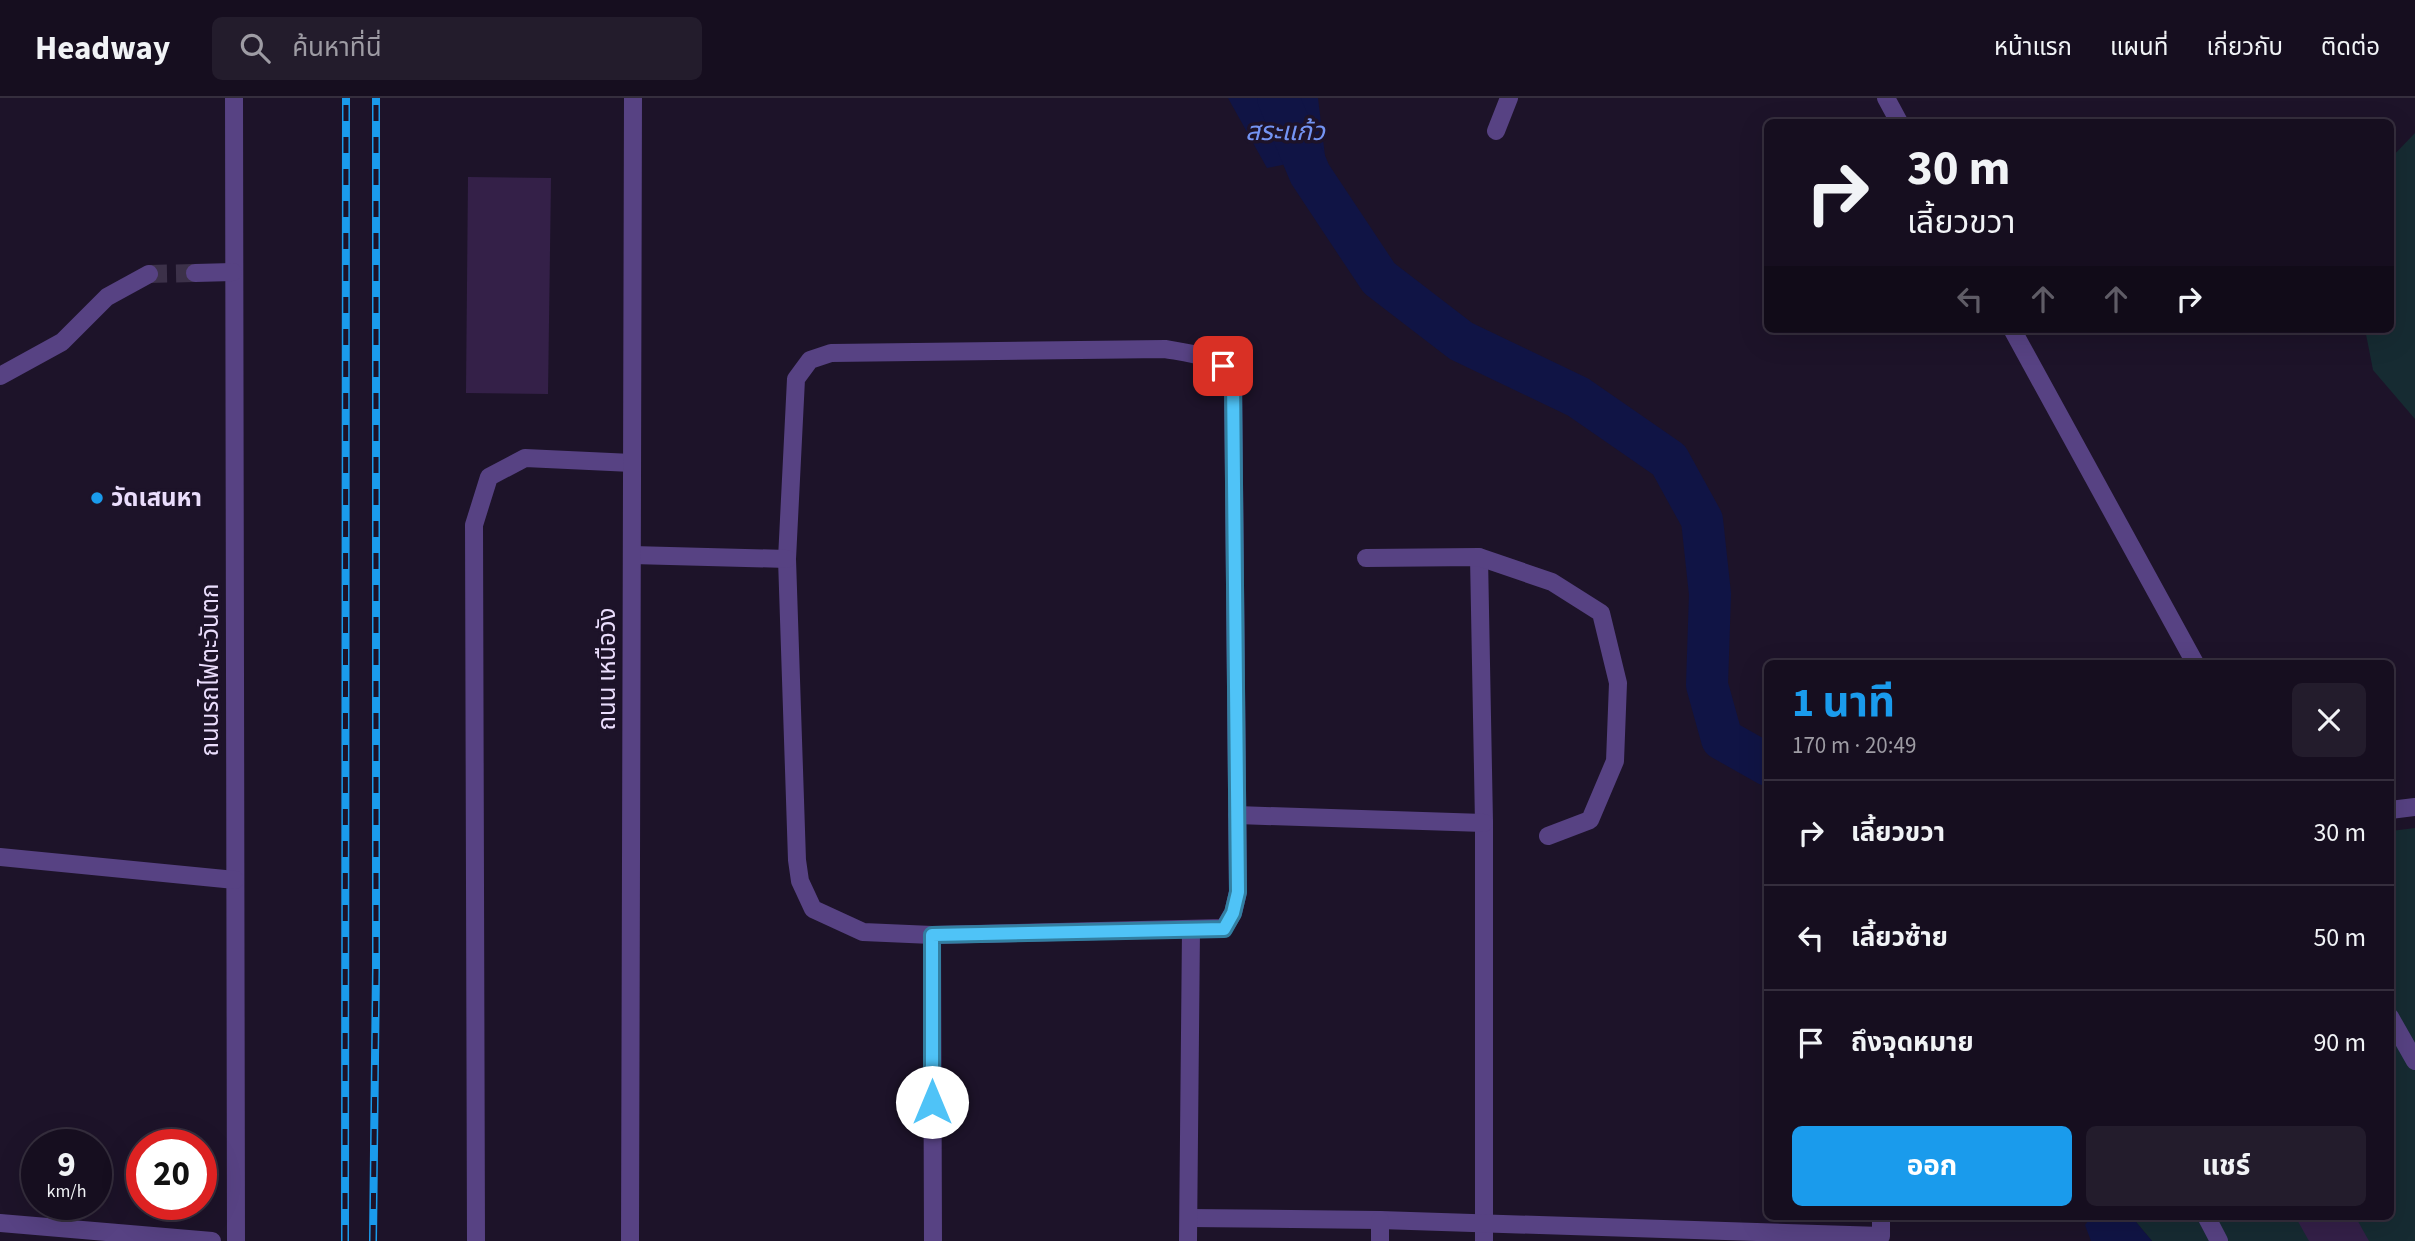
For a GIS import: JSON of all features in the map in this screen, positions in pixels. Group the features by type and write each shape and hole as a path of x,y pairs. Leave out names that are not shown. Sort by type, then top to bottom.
{"street":[{"name":"ถนนรถไฟตะวันตก","path":"233,98 236,1241"},
{"name":"ถนน เหนือวัง","path":"630,1241 633,98"},
{"path":"1496,131 1509,98"},
{"path":"1886,98 1897,119"},
{"path":"195,273 233,272"},
{"path":"0,376 62,342 107,296 149,274"},
{"path":"2014,333 2193,660"},
{"path":"1166,349 1206,356 1223,366 1233,380 1237,815 1238,892 1233,913 1224,929 932,935 863,932 813,909 800,881 797,860 788,559 796,379 810,360 831,352 1166,349"},
{"path":"476,1241 474,525 489,477 525,458 632,463"},
{"path":"632,555 788,559"},
{"path":"1366,558 1479,557 1552,582 1601,614 1618,683 1615,761 1591,820 1548,836"},
{"path":"1479,557 1484,823 1484,1232"},
{"path":"2394,810 2415,807"},
{"path":"1237,815 1484,823"},
{"path":"0,857 235,880"},
{"path":"1188,1241 1191,929"},
{"path":"932,935 933,1241"},
{"path":"2394,1024 2415,1061"},
{"path":"1189,1218 1380,1220 1484,1232 1881,1236 1881,1220"},
{"path":"1380,1220 1380,1241"},
{"path":"2208,1220 2219,1241"},
{"path":"0,1223 48,1234 212,1241"}],"shaded area":[{"path":"2415,133 2415,419 2373,370 2366,333 2394,333 2394,155"},
{"path":"2415,828 2415,1241 2152,1241 2134,1220 2394,1220 2394,831"}],"water":[{"name":"สระแก้ว","path":"1228,98 1318,98 1325,156 1267,168"},
{"path":"2089,1220 2134,1220 2152,1241 2091,1241 2085,1225"}],"building":[{"path":"468,177 551,178 548,394 466,393"},
{"path":"2297,1220 2357,1220 2369,1241 2309,1241"}],"waterway":[{"path":"1278,98 1310,174 1379,278 1461,341 1578,397 1669,460 1702,520 1710,594 1707,685 1722,739 1764,763"}],"tunnel":[{"path":"149,274 195,273"}],"railway":[{"path":"345,1241 346,98"},
{"path":"373,1241 376,970 376,98"}],"place":[{"name":"วัดเสนหา","path":"97,498"}],"route":[{"path":"932,1102 932,935 1224,929 1233,913 1238,892 1233,380 1223,366"}]}
